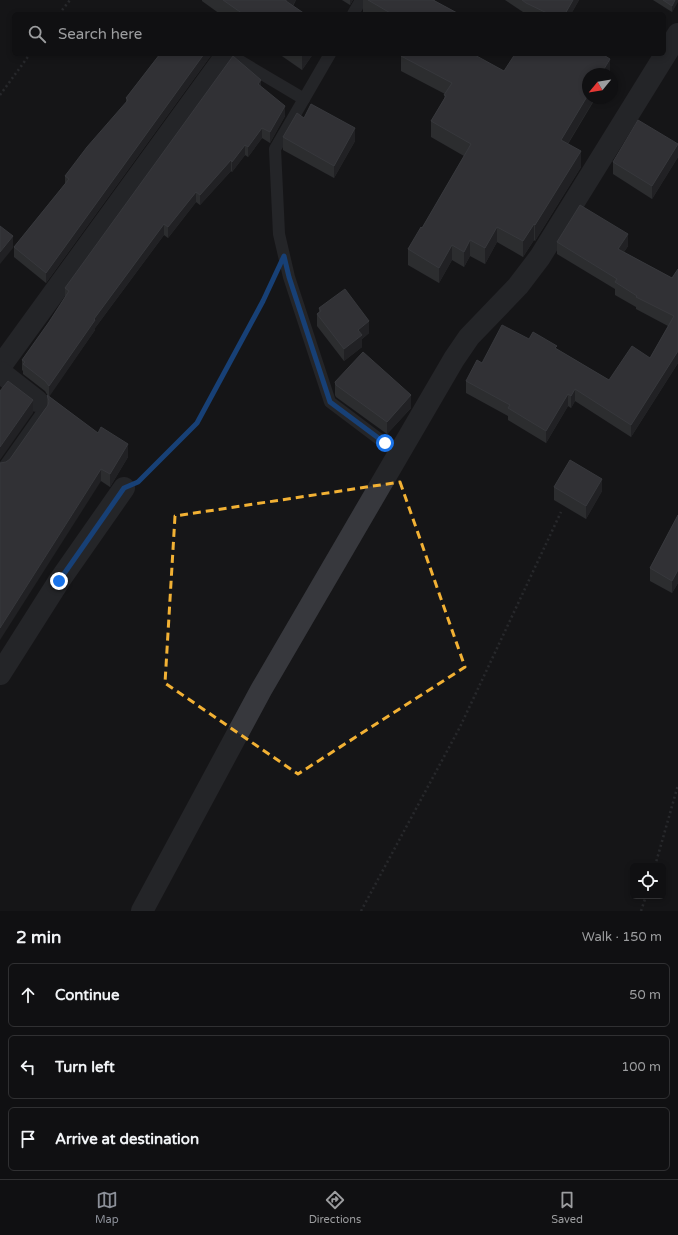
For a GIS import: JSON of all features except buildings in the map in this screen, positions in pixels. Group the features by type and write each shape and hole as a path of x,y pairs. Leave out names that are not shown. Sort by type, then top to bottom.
{"street":[{"path":"666,53 678,34"},
{"path":"0,367 227,56"},
{"path":"142,911 261,690 469,337 518,286 540,256 664,56"},
{"path":"0,372 40,407"},
{"path":"0,674 59,581 124,488"}],"lane":[{"path":"354,12 361,0"},
{"path":"231,56 304,99"},
{"path":"329,56 275,149 279,234 289,277 330,402 399,454"},
{"path":"0,468 4,467 40,407"}],"path":[{"path":"61,12 70,0"},
{"path":"0,95 29,56"},
{"path":"124,488 138,482 197,423 263,301 284,256"},
{"path":"361,911 460,727 561,512"},
{"path":"656,863 678,785"},
{"path":"641,911 645,899"}],"highlighted area":[{"path":"400,482 465,667 298,774 165,683 175,516"}],"route":[{"path":"59,581 124,488 138,482 197,423 263,301 284,256 289,277 330,402 385,443"}]}
